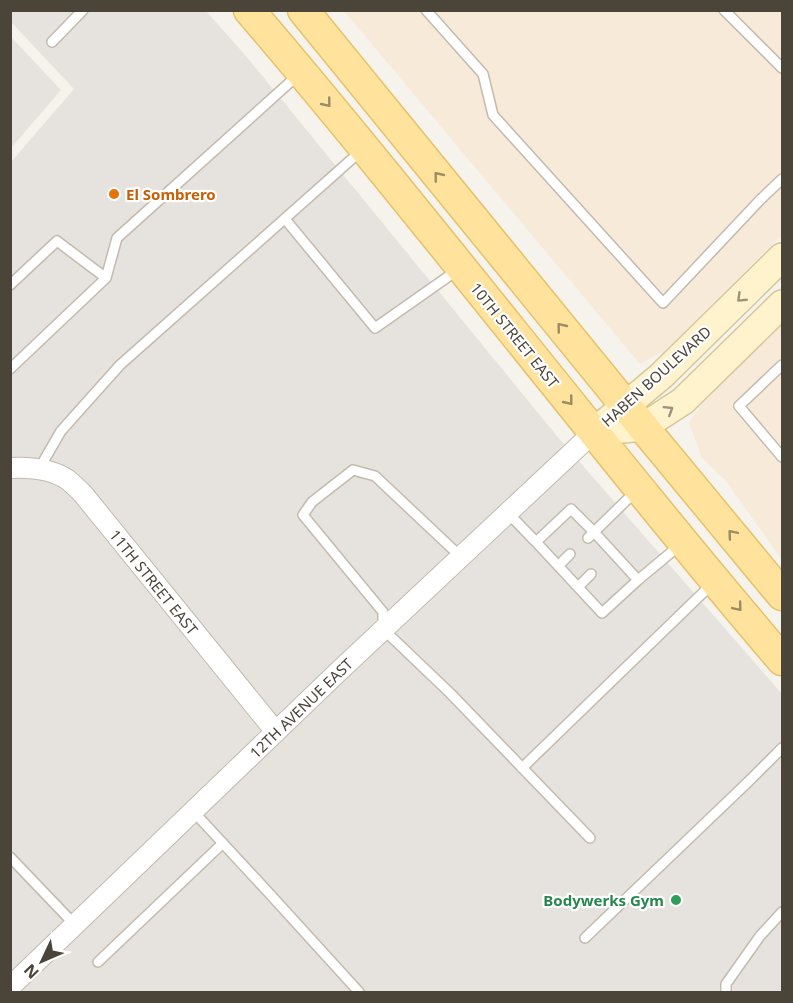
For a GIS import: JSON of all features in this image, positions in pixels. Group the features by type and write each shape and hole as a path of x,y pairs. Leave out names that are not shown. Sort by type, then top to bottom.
{"main road":[{"name":"10TH STREET EAST","path":"249,10 783,660"},
{"path":"303,10 634,416 780,586"}],"street":[{"name":"HABEN BOULEVARD","path":"634,416 661,376 783,257"},
{"name":"HABEN BOULEVARD","path":"594,432 634,416 683,401 783,304"},
{"name":"12TH AVENUE EAST","path":"10,987 383,630 594,432"},
{"name":"11TH STREET EAST","path":"10,468 39,469 56,474 82,494 276,732"}],"lane":[{"path":"51,42 83,10"},
{"path":"426,10 483,74 494,115 663,303 760,200 783,180"},
{"path":"724,10 783,68"},
{"path":"10,369 106,278 117,238 302,72"},
{"path":"39,469 61,431 120,365 364,148"},
{"path":"285,219 375,327 461,268"},
{"path":"10,285 57,241 106,278"},
{"path":"783,365 739,406 783,457"},
{"path":"460,557 375,476 353,470 312,502 303,515 382,612 383,630 450,693 590,838"},
{"path":"591,535 640,487"},
{"path":"536,542 571,509 591,535 638,580"},
{"path":"508,513 602,613 684,542"},
{"path":"558,566 570,554"},
{"path":"578,587 591,574"},
{"path":"522,768 716,580"},
{"path":"585,938 783,748"},
{"path":"193,811 359,993"},
{"path":"98,962 223,843"},
{"path":"10,857 75,925"},
{"path":"726,993 726,984 760,936 783,912"}],"shaded area":[{"path":"11,11 206,11 246,56 557,436 782,694 782,992 11,992 11,162 74,89 11,22"},
{"path":"344,11 782,11 782,235 664,351 640,364"},
{"path":"11,37 61,90 11,148 10,146"},
{"path":"782,318 782,560 726,481 702,458 689,423 715,385"}],"place":[{"name":"El Sombrero","path":"114,194"},
{"name":"Bodywerks Gym","path":"676,900"}]}
